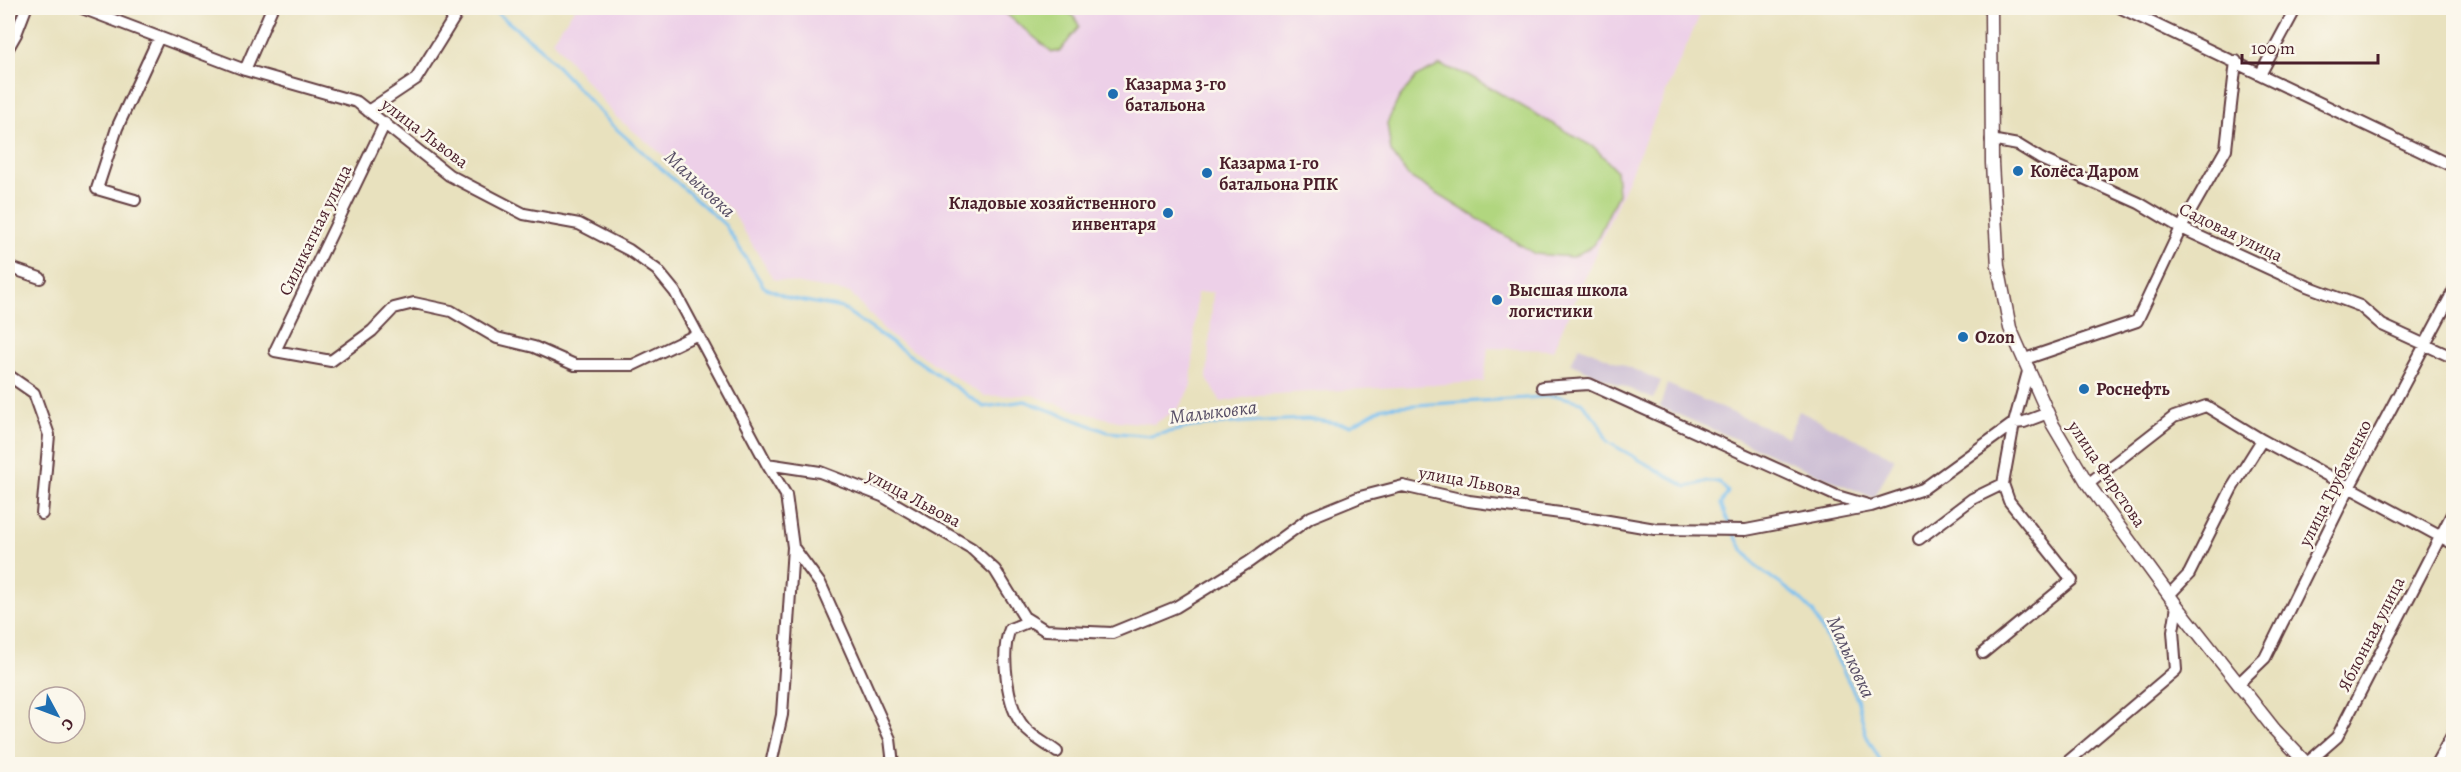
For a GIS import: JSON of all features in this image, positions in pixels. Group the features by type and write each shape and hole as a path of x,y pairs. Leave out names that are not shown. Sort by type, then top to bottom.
{"main road":[{"name":"улица Фирстова","path":"1991,8 1991,140 1998,266 2010,328 2048,413 2088,484 2177,606 2238,684 2306,764"}],"street":[{"path":"8,48 26,8"},
{"name":"улица Львова","path":"82,8 244,70 357,102 449,175 524,214 579,224 629,250 657,270 675,292 767,464 820,472 882,496 971,548 995,570 1024,617 1045,630 1112,633 1176,607 1249,562 1311,517 1360,497 1403,486 1468,501 1568,513 1655,529 1746,530 1871,506 1923,489 2014,423"},
{"path":"244,70 272,8"},
{"path":"2121,8 2454,167"},
{"path":"2261,73 2296,8"},
{"path":"368,111 416,79 453,10"},
{"path":"135,200 97,189 117,128 159,37"},
{"path":"1983,654 2072,580 2009,501 2003,484 2027,364 2137,321 2181,228 2226,150 2236,61"},
{"name":"Силикатная улица","path":"385,123 275,351 331,361 372,331 394,308 414,303 451,311 497,338 534,346 575,365 633,365 696,335"},
{"name":"Садовая улица","path":"1991,140 2018,145 2041,159 2139,203 2181,228 2307,286 2360,306 2382,325 2454,358"},
{"path":"8,267 40,278"},
{"name":"улица Трубаченко","path":"2238,684 2265,658 2350,486 2427,345 2454,290"},
{"path":"8,375 34,393 49,435 42,514"},
{"path":"1542,387 1589,384 1837,496 1871,506"},
{"path":"2088,484 2174,417 2206,406 2262,440 2454,543"},
{"path":"2014,423 2024,423 2048,413"},
{"path":"2169,595 2189,574 2232,488 2262,440"},
{"path":"767,464 786,495 793,547 782,715 771,765"},
{"path":"1919,539 1972,499 2003,484"},
{"name":"Яблонная улица","path":"2306,764 2337,737 2454,510"},
{"path":"793,547 821,585 890,740 893,765"},
{"path":"2065,765 2176,669 2173,631 2177,606"},
{"path":"1030,621 1010,629 1005,640 1006,686 1023,726 1057,752"},
{"path":"2436,765 2454,732"}],"shaded area":[{"path":"575,8 1703,8 1553,350 1488,348 1484,382 1258,395 1221,402 1207,378 1213,292 1197,293 1191,387 1178,409 1154,424 1118,421 1080,412 1032,395 984,396 889,335 850,293 773,279 732,211 616,117 552,40"},
{"path":"1579,346 1661,381 1653,399 1571,364"},
{"path":"1667,384 1788,437 1799,411 1895,458 1874,498 1660,407"}],"green space":[{"path":"1033,6 1057,9 1075,18 1079,27 1060,51 1052,52 999,8"},
{"path":"1440,65 1468,75 1595,148 1616,170 1618,194 1594,245 1573,257 1535,254 1408,176 1391,152 1387,123 1399,98 1416,77"}],"waterway":[{"name":"Малыковка","path":"491,8 539,47 612,125 725,225 764,287 789,298 842,308 984,407 1025,401 1108,432 1151,436 1191,427 1244,422 1308,419 1351,425 1384,407 1558,396 1581,402 1597,420 1608,442 1687,487 1705,482 1719,482 1728,492 1721,504 1730,526"},
{"name":"Малыковка","path":"1733,532 1741,547 1758,568 1797,596 1813,612 1857,698 1866,735 1882,764"}],"place":[{"name":"Казарма 3-го батальона","path":"1113,94"},
{"name":"Колёса Даром","path":"2018,171"},
{"name":"Казарма 1-го батальона РПК","path":"1207,173"},
{"name":"Кладовые хозяйственного инвентаря","path":"1168,213"},
{"name":"Высшая школа логистики","path":"1497,300"},
{"name":"Ozon","path":"1963,337"},
{"name":"Роснефть","path":"2084,389"}]}
